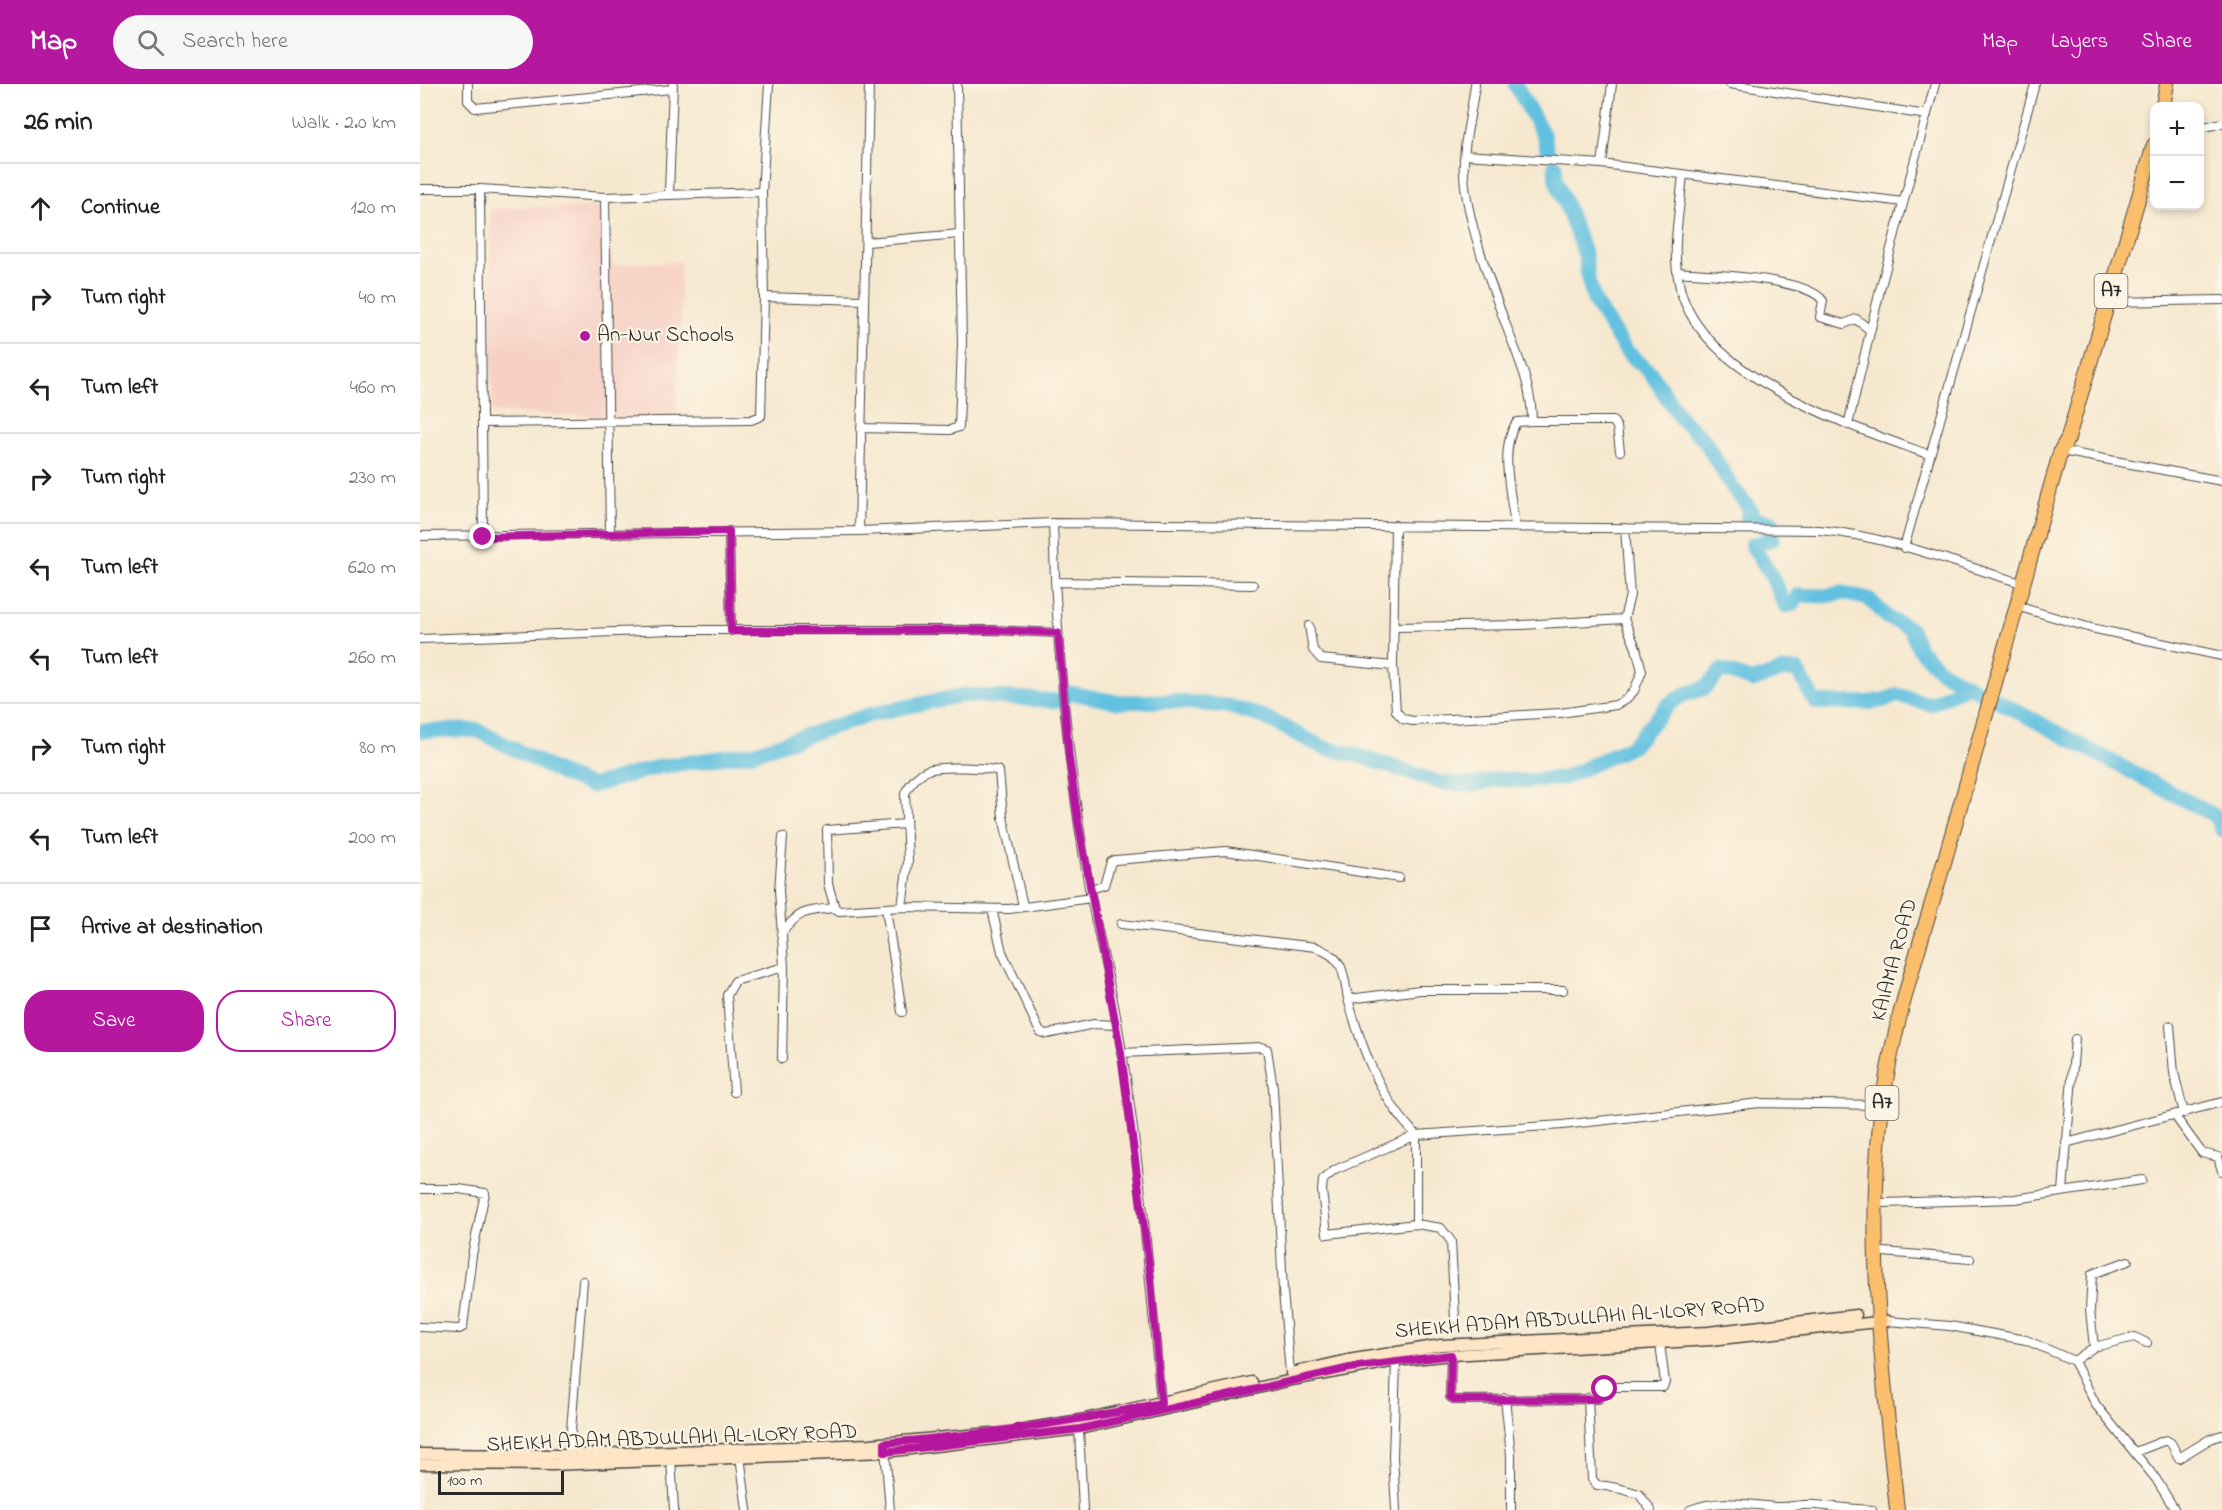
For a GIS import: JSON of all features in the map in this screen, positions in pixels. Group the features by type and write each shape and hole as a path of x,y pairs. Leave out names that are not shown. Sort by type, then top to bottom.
{"highway":[{"path":"2164,102 2167,84"},
{"name":"KAIAMA ROAD","path":"1897,1510 1875,1212 1882,1106 1905,994 1992,703 2023,608 2067,452 2068,438 2151,156"},
{"name":"KAIAMA ROAD","path":"1904,1510 1883,1317 1882,1203 1887,1119 1912,996 2061,450 2068,438"}],"street":[{"path":"468,84 468,101 475,108 673,87 669,193"},
{"path":"482,423 609,423 759,419 761,416 764,297 762,192 769,84"},
{"path":"859,531 869,84"},
{"path":"861,428 950,430 959,427 962,344 957,84"},
{"path":"1475,84 1463,174 1495,294 1531,396 1532,421"},
{"path":"1602,164 1612,84"},
{"path":"1730,84 1927,115"},
{"path":"1848,425 1870,330 1935,84"},
{"path":"1904,548 2034,84"},
{"path":"2204,127 2222,123"},
{"path":"1465,154 1602,164 1903,202"},
{"path":"1683,174 1676,221 1678,272 1684,302 1701,330 1723,353 1801,404 1848,425 1930,455"},
{"path":"420,189 480,189 605,197 669,193 762,192"},
{"path":"480,189 483,537"},
{"path":"605,197 610,532"},
{"path":"867,242 960,234"},
{"path":"1678,272 1765,280 1810,290 1819,294 1823,301 1820,317 1844,324 1856,319 1870,330"},
{"path":"764,297 863,300"},
{"path":"2108,302 2222,300"},
{"path":"1515,528 1509,461 1510,438 1517,422 1613,421 1617,427 1620,451"},
{"path":"2067,452 2222,481"},
{"path":"420,536 483,537 610,532 859,531 1053,523 1299,527 1395,525 1515,528 1749,528 1842,532 2024,584"},
{"path":"1053,523 1058,633 1066,699 1069,758 1089,889 1121,1053 1151,1280 1161,1403"},
{"path":"1395,525 1393,666 1396,711 1403,719 1413,721 1560,713 1616,705 1634,691 1641,671 1636,648 1624,619 1630,595 1625,528"},
{"path":"729,531 731,631"},
{"path":"1055,582 1252,585"},
{"path":"2023,608 2114,633 2222,656"},
{"path":"1395,627 1522,625 1624,619"},
{"path":"1309,626 1313,650 1321,659 1393,666"},
{"path":"420,639 607,631 992,630 1058,633"},
{"path":"902,907 908,862 905,793 914,781 928,770 999,771 1003,817 1023,906"},
{"path":"835,908 828,884 827,830 905,824"},
{"path":"782,1059 784,967 779,890 783,837"},
{"path":"1089,889 1104,885 1111,862 1115,860 1226,851 1398,878"},
{"path":"782,934 797,915 805,911 902,907 992,909 1091,898"},
{"path":"886,909 902,1012"},
{"path":"992,909 1002,952 1040,1032 1047,1034 1094,1024 1117,1025"},
{"path":"1121,924 1316,947 1334,956 1341,967 1348,999 1379,1085 1398,1115 1416,1135 1416,1224"},
{"path":"734,1092 727,995 730,986 735,981 784,967"},
{"path":"1348,999 1420,990 1563,990"},
{"path":"2170,1026 2179,1114 2202,1153 2218,1157 2222,1171"},
{"path":"2063,1191 2075,1039"},
{"path":"1121,1053 1261,1047 1267,1049 1273,1088 1282,1282 1290,1373"},
{"path":"2066,1143 2222,1102"},
{"path":"1455,1320 1451,1241 1441,1227 1416,1224 1327,1234 1322,1191 1323,1180 1335,1170 1416,1135 1562,1125 1760,1103 1882,1106"},
{"path":"1882,1203 2015,1199 2142,1180"},
{"path":"420,1189 459,1189 485,1193 472,1255 463,1327 459,1329 420,1327"},
{"path":"1883,1252 1970,1259"},
{"path":"2094,1347 2090,1310 2091,1274 2128,1261"},
{"path":"569,1455 583,1281"},
{"path":"1883,1317 2026,1340 2074,1361 2096,1405 2135,1452 2175,1510"},
{"name":"SHEIKH ADAM ABDULLAHI AL-ILORY ROAD","path":"420,1454 569,1455 885,1447 1080,1420 1348,1360 1442,1345 1708,1332 1883,1317"},
{"name":"SHEIKH ADAM ABDULLAHI AL-ILORY ROAD","path":"420,1464 552,1465 740,1456 885,1447 1080,1429 1292,1380 1396,1361 1451,1355 1660,1344 1883,1317"},
{"path":"2074,1361 2094,1347 2134,1337 2147,1343"},
{"path":"1451,1355 1450,1397 1455,1400 1598,1399 1608,1387 1663,1387 1665,1382 1660,1344"},
{"path":"1396,1361 1393,1457 1396,1510"},
{"path":"1505,1398 1511,1455 1511,1510"},
{"path":"1588,1398 1592,1479 1597,1485 1613,1486 1620,1491 1639,1494 1651,1510"},
{"path":"1080,1429 1083,1510"},
{"path":"2135,1452 2166,1440 2171,1443 2179,1458 2210,1439 2222,1435"},
{"path":"885,1447 890,1510"},
{"path":"740,1456 747,1510"},
{"path":"671,1458 674,1510"},
{"path":"1690,1510 1702,1505 1750,1503 1779,1508 1817,1505 1830,1509 1872,1510"}],"shaded area":[{"name":"An-Nur Schools","path":"600,207 614,265 680,262 681,313 675,420 492,412 490,208"}],"waterway":[{"path":"1515,84 1544,136 1548,152"},
{"path":"1555,166 1556,180 1585,255 1588,279 1595,303 1626,351 1650,372 1681,419 1704,440 1732,487 1751,510 1747,517 1772,522 1772,539 1752,545 1771,575 1785,606 1793,604 1798,595 1824,596 1843,593 1869,599 1888,618 1910,628 1919,649 1941,671 2215,816 2222,830"},
{"path":"420,731 477,730 566,776 592,786 658,767 753,753 872,714 963,695 1060,701 1071,693 1117,702 1173,701 1227,706 1264,717 1324,748 1356,755 1441,783 1473,785 1496,779 1526,781 1564,778 1632,746 1669,704 1683,695 1705,688 1722,670 1753,681 1781,671 1797,670 1815,702 1869,702 1897,695 1930,704 1968,685"}],"place":[{"name":"An-Nur Schools","path":"585,336"}],"route":[{"path":"483,537 610,532 729,531 731,631 992,630 1058,633 1066,699 1069,758 1078,821 1121,1053 1151,1280 1161,1403 1013,1431 885,1443 885,1452 1080,1429 1350,1368 1451,1355 1450,1397 1455,1400 1598,1399 1603,1395 1605,1389"}]}
